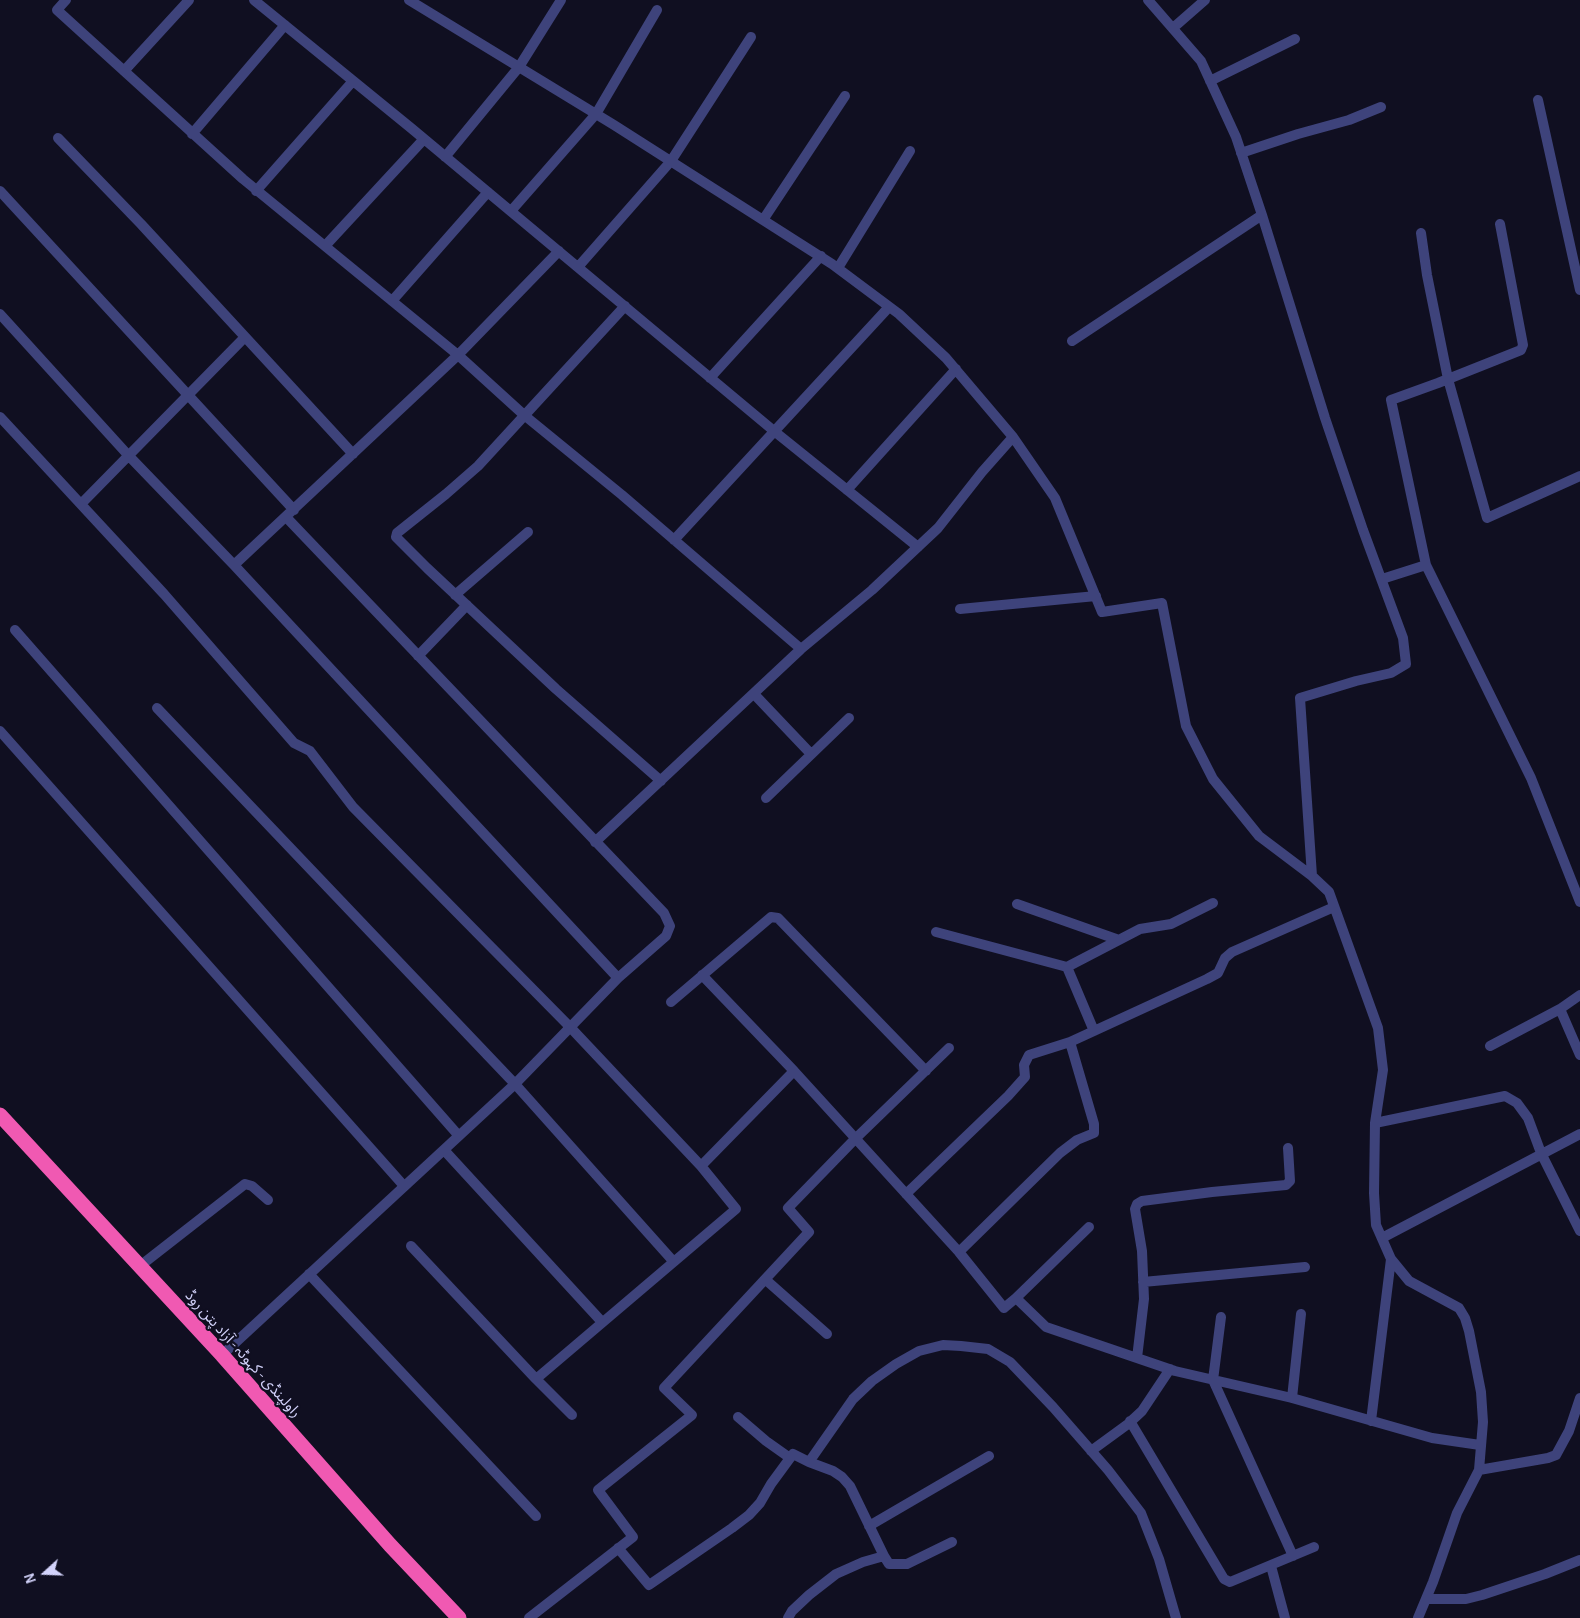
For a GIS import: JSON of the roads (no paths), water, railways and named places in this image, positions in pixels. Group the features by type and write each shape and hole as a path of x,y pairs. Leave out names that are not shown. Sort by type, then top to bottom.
{"highway":[{"name":"راولپنڈی - کہوٹہ - آزاد پتن روڈ","path":"0,1114 222,1355 390,1545 459,1618"}],"street":[{"path":"66,0 57,10 192,134 256,190 458,355 524,415 622,495 801,649"},
{"path":"124,71 189,0"},
{"path":"254,0 488,192 774,431 918,547"},
{"path":"410,0 596,114 821,256 888,307 940,351 1013,437 1055,498 1102,612 1162,603 1186,726 1213,779 1259,836 1312,876 1329,892 1378,1028 1383,1070 1375,1123 1374,1193 1376,1225 1392,1259 1409,1281 1459,1308 1465,1318 1481,1392 1483,1422 1479,1470 1457,1513 1418,1618"},
{"path":"445,157 520,68 561,0"},
{"path":"1148,0 1201,61 1236,137 1325,418 1403,638 1406,664 1391,673 1356,681 1300,698 1312,876"},
{"path":"1173,28 1205,0"},
{"path":"511,212 596,114 657,10"},
{"path":"192,134 285,25"},
{"path":"578,267 671,161 751,37"},
{"path":"1210,81 1294,39"},
{"path":"256,190 353,81"},
{"path":"764,220 845,96"},
{"path":"1538,100 1580,290"},
{"path":"1241,153 1298,134 1350,120 1381,107"},
{"path":"58,138 353,454"},
{"path":"325,246 424,139"},
{"path":"838,268 910,151"},
{"path":"0,191 186,395 418,656 664,913 670,926 666,936 618,978 515,1084 222,1355"},
{"path":"392,301 488,192"},
{"path":"1072,341 1262,215"},
{"path":"1500,224 1523,345 1521,350 1391,400 1426,564 1531,778 1580,902"},
{"path":"1421,233 1426,275 1448,379 1487,518 1580,476"},
{"path":"234,565 458,355 559,252"},
{"path":"710,378 821,256"},
{"path":"625,306 478,466 397,533 396,537 556,689 661,781"},
{"path":"674,540 888,307"},
{"path":"0,314 128,455 234,565 618,978"},
{"path":"81,504 245,337"},
{"path":"847,490 956,369"},
{"path":"0,417 164,594 294,743 310,751 353,807 570,1027 701,1166 736,1209 536,1379"},
{"path":"595,842 801,649 872,590 938,528 982,472 1013,437"},
{"path":"455,595 528,532"},
{"path":"1382,579 1426,564"},
{"path":"960,608 1096,596"},
{"path":"418,656 467,605"},
{"path":"14,630 459,1136"},
{"path":"754,694 811,754"},
{"path":"157,708 515,1084 673,1261"},
{"path":"766,798 849,718"},
{"path":"0,731 404,1186"},
{"path":"936,932 1067,967 1140,929 1171,924 1213,903"},
{"path":"1017,904 1119,940"},
{"path":"906,1194 1008,1096 1025,1077 1024,1065 1029,1055 1070,1042 1218,973 1225,958 1232,952 1334,907"},
{"path":"672,1002 771,917 778,918 926,1071"},
{"path":"1067,967 1094,1031"},
{"path":"702,975 794,1071 959,1252 1004,1308 1089,1227"},
{"path":"1490,1046 1560,1009 1580,995"},
{"path":"1560,1009 1580,1055"},
{"path":"959,1252 1060,1154 1077,1140 1094,1133 1094,1124 1070,1042"},
{"path":"529,1618 633,1537 598,1490 692,1415 664,1388 809,1232 788,1208 950,1048"},
{"path":"701,1166 794,1071"},
{"path":"1375,1123 1505,1096 1517,1103 1528,1118 1542,1153 1577,1220 1580,1231"},
{"path":"1382,1238 1580,1134"},
{"path":"1138,1358 1144,1299 1142,1251 1137,1204 1142,1201 1212,1192 1286,1185 1290,1181 1288,1148"},
{"path":"444,1150 602,1322"},
{"path":"140,1266 245,1184 252,1186 268,1200"},
{"path":"411,1246 572,1415"},
{"path":"1371,1421 1392,1259"},
{"path":"1143,1282 1304,1267"},
{"path":"309,1274 536,1516"},
{"path":"766,1280 827,1334"},
{"path":"1016,1298 1046,1327 1170,1369 1292,1398 1432,1438 1480,1445"},
{"path":"1292,1398 1301,1314"},
{"path":"1221,1317 1213,1380 1293,1556"},
{"path":"810,1462 853,1399 872,1381 896,1364 919,1351 943,1344 988,1349 1010,1362 1053,1406 1141,1513 1159,1559 1176,1618"},
{"path":"1091,1451 1142,1411 1170,1369"},
{"path":"1479,1470 1556,1455 1569,1432 1580,1398"},
{"path":"738,1417 766,1442 790,1458"},
{"path":"1130,1422 1224,1579 1230,1582 1314,1548"},
{"path":"618,1548 649,1585 749,1515 760,1503 793,1454 842,1477 850,1486 889,1564 907,1564 952,1542"},
{"path":"869,1526 989,1456"},
{"path":"788,1618 809,1595 836,1574 863,1562 884,1556"},
{"path":"1426,1599 1466,1599 1482,1595 1580,1560"},
{"path":"1271,1566 1285,1618"}]}
